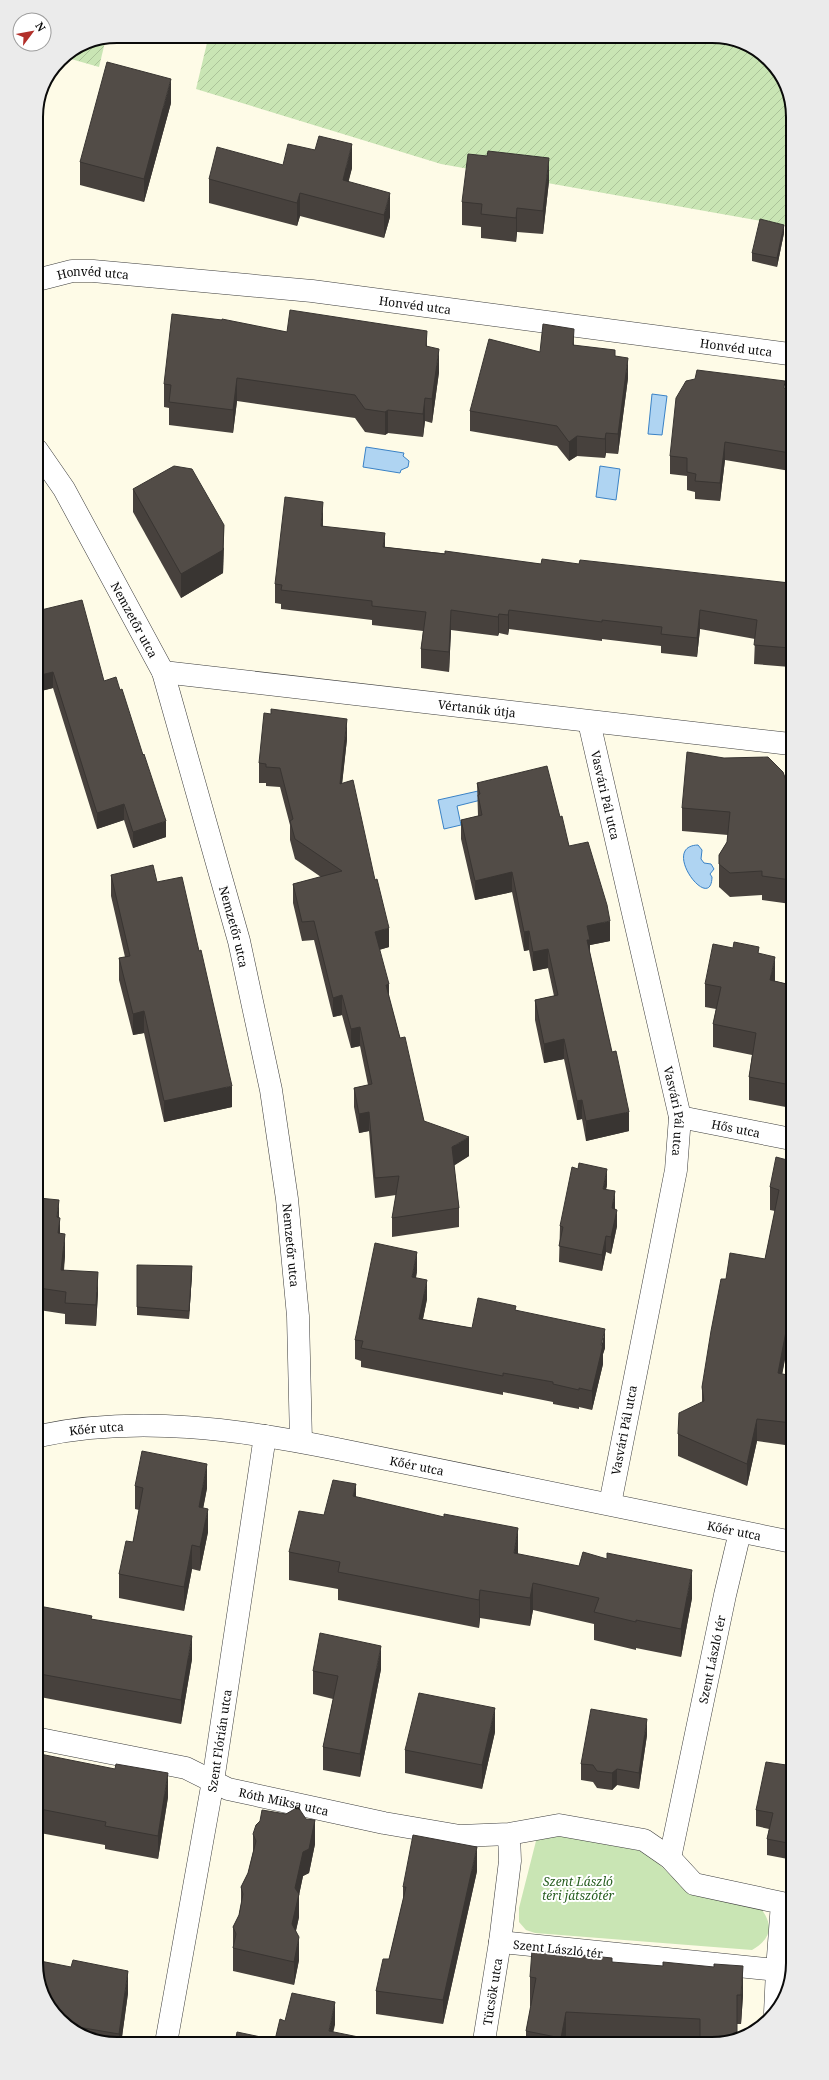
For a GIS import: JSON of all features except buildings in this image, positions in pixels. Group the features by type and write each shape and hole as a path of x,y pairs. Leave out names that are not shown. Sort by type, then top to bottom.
{"street":[{"name":"Honvéd utca","path":"43,278 72,271 93,271 312,291 786,354"},
{"name":"Nemzetőr utca","path":"43,459 64,489 163,672 239,941 271,1090 287,1198 298,1316 301,1442"},
{"name":"Vértanúk útja","path":"163,672 786,744"},
{"name":"Vasvári Pál utca","path":"589,722 680,1117 676,1170 610,1504"},
{"name":"Hős utca","path":"680,1117 786,1138"},
{"name":"Kőér utca","path":"43,1435 71,1429 120,1425 180,1427 265,1436 610,1504 786,1541"},
{"name":"Szent Flórián utca","path":"167,2037 213,1781 265,1436"},
{"name":"Szent László tér","path":"670,1858 725,1595 740,1532"},
{"name":"Róth Miksa utca","path":"43,1740 186,1768 228,1789 384,1823 460,1836 509,1834"},
{"path":"509,1834 559,1825 644,1840 670,1858 694,1884 786,1904"},
{"name":"Szent László tér","path":"509,1834 510,1861 500,1942 777,1970"},
{"path":"776,2000 777,1970 786,1916"},
{"name":"Tücsök utca","path":"485,2037 500,1942"}],"green space":[{"path":"207,43 726,44 745,51 757,58 771,72 782,93 785,103 786,117 786,225 441,164 196,89"},
{"path":"105,44 99,67 71,59 93,47"},
{"name":"Szent László téri játszótér","path":"549,1832 646,1852 690,1893 762,1910 766,1916 769,1928 766,1938 752,1950 535,1933 526,1930 519,1922 519,1908 537,1837"}],"water":[{"path":"652,394 667,396 662,435 648,434"},
{"path":"366,447 404,453 403,456 409,461 408,467 401,470 400,473 363,467"},
{"path":"600,466 620,469 616,500 596,497"},
{"path":"487,789 489,798 457,806 461,825 444,829 438,800"},
{"path":"698,845 702,850 701,859 704,863 711,864 714,869 710,874 712,877 710,887 704,888 697,884 690,876 685,866 684,856 687,848"}]}
